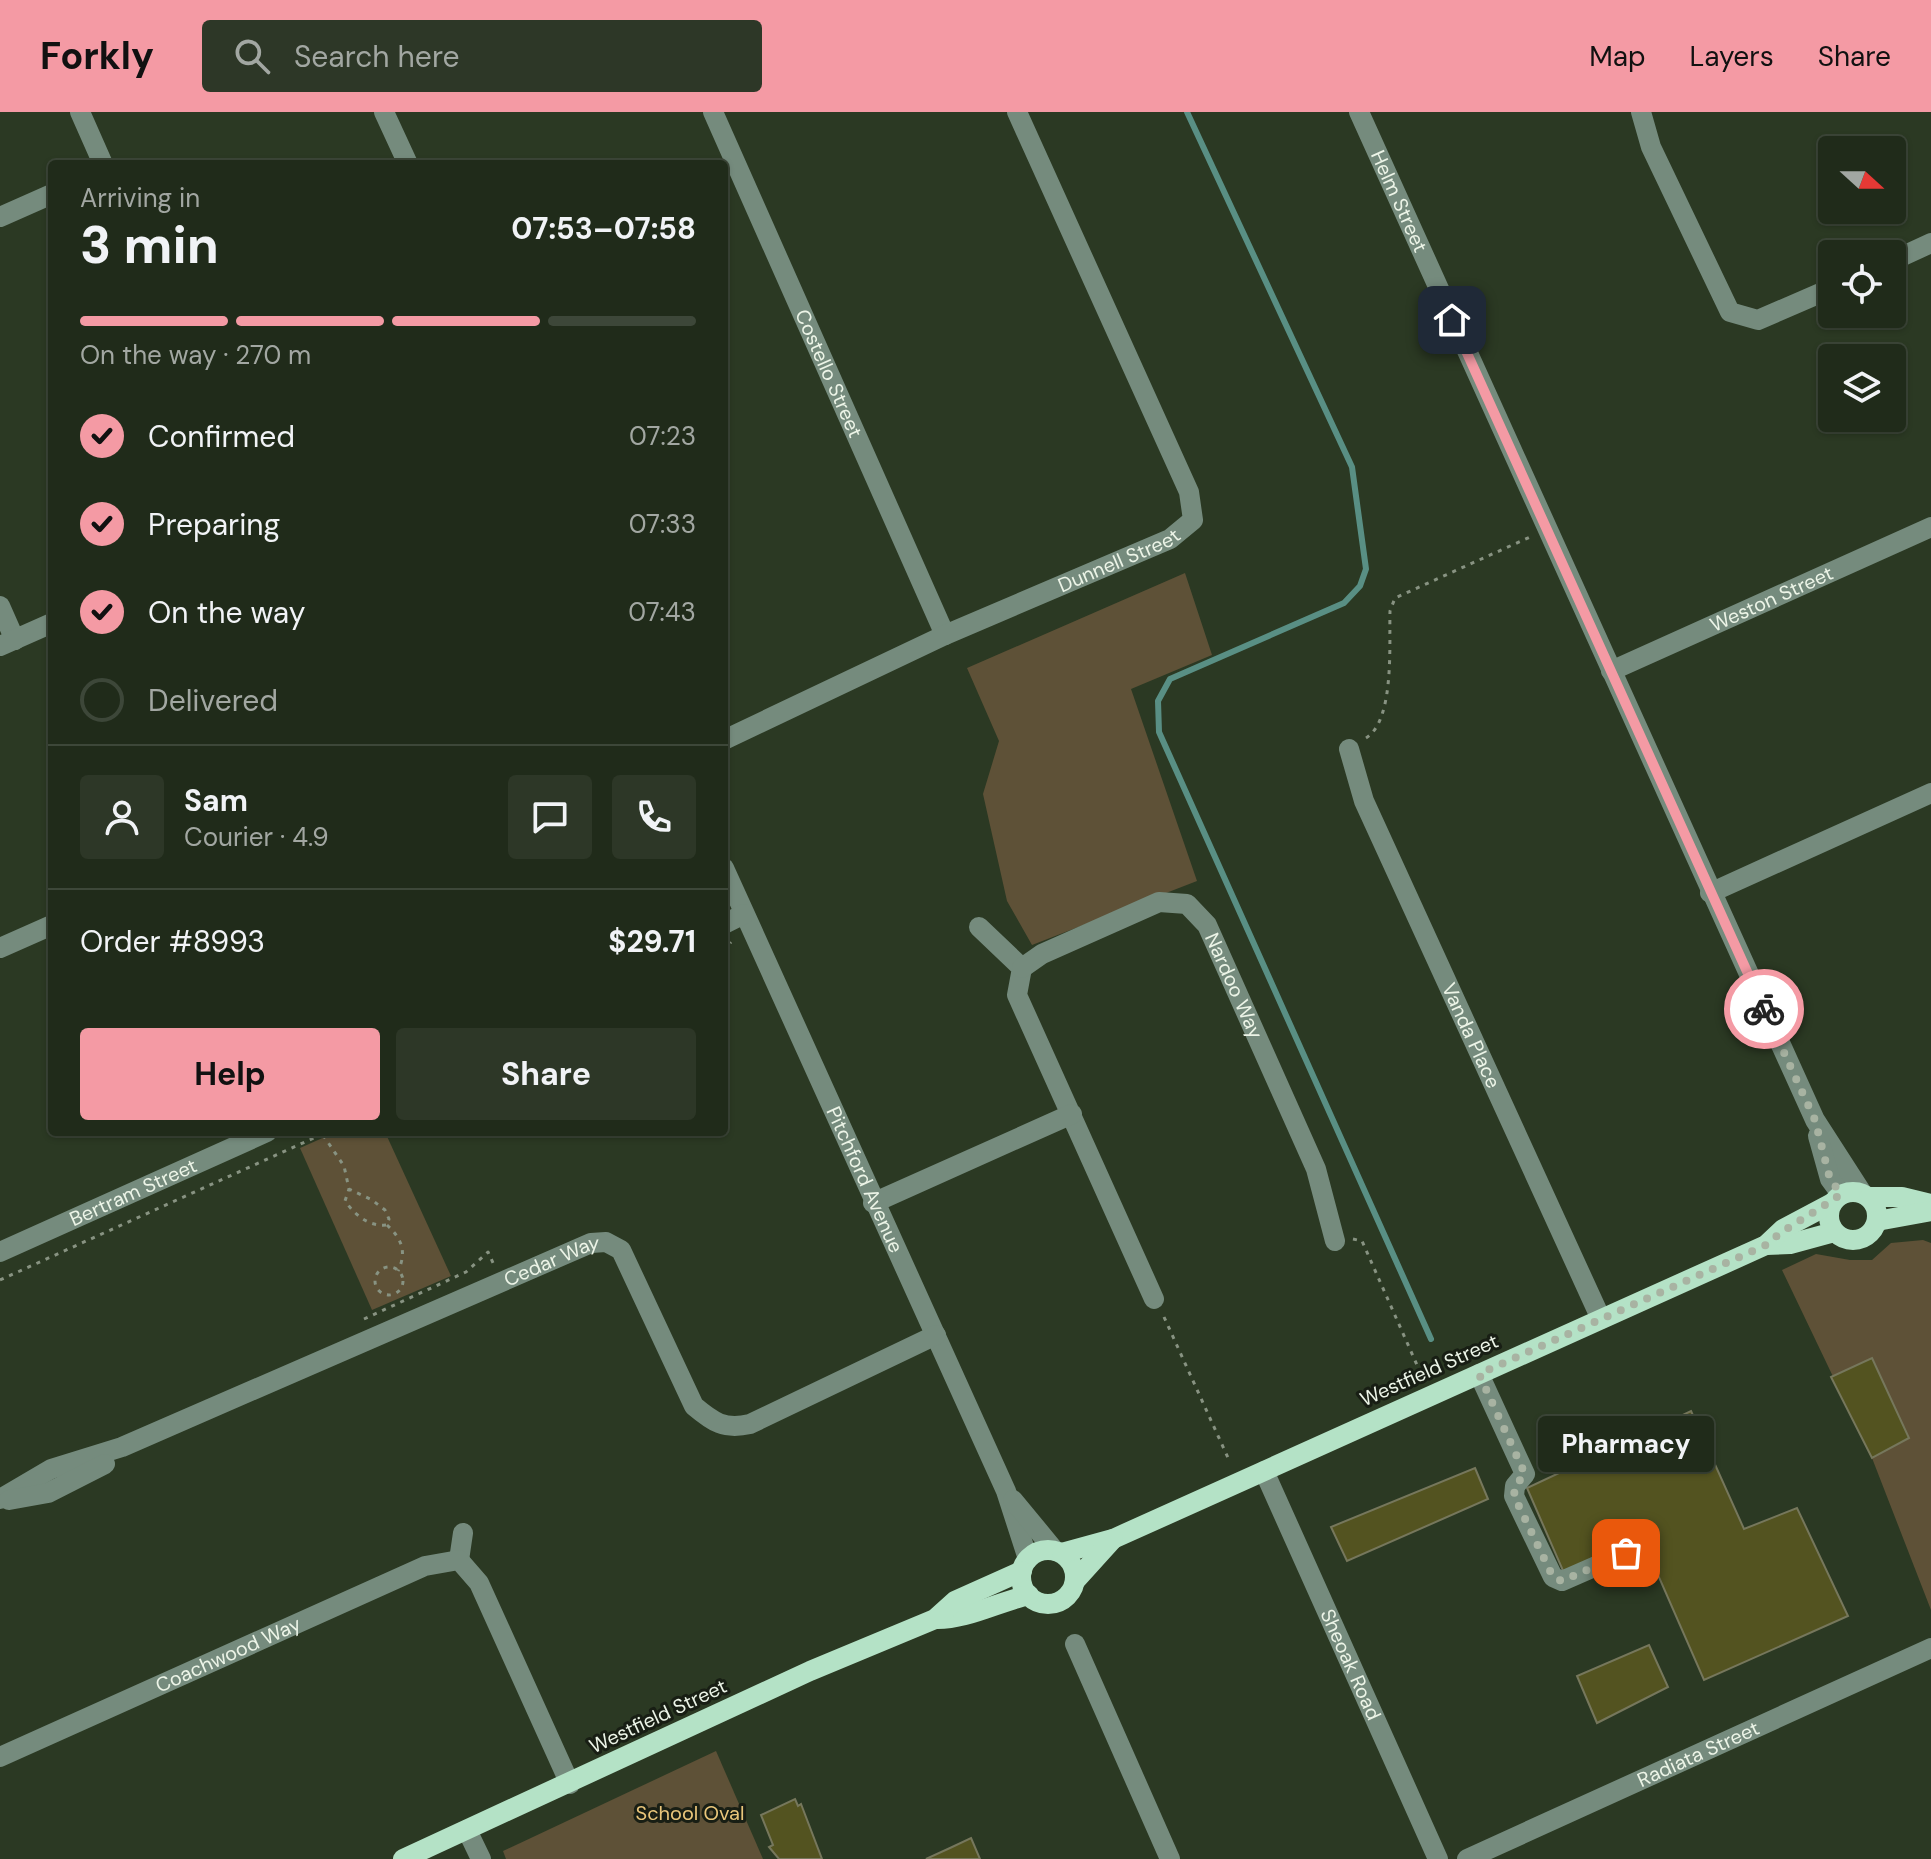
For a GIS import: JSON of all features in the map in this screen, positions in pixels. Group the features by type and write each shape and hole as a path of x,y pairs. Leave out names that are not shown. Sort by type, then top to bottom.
{"main road":[{"path":"1866,1195 1876,1208 1877,1221 1873,1230 1861,1239 1847,1240 1834,1232 1829,1219 1836,1199 1866,1195 1902,1197 1931,1204"},
{"name":"Westfield Street","path":"1059,1552 1113,1539 1766,1245 1783,1229 1836,1199"},
{"path":"1877,1221 1931,1211"},
{"name":"Westfield Street","path":"1766,1245 1790,1244 1834,1232"},
{"name":"Westfield Street","path":"1075,1581 1113,1539"},
{"path":"1041,1551 1059,1552 1073,1565 1075,1581 1060,1601 1044,1603 1029,1595 1024,1588 1025,1565 1041,1551"},
{"name":"Westfield Street","path":"403,1859 810,1671 935,1619 955,1601 1025,1565"},
{"name":"Westfield Street","path":"935,1619 954,1620 978,1608 1029,1595"}],"street":[{"path":"80,112 101,160"},
{"path":"384,112 406,160"},
{"name":"Costello Street","path":"713,112 945,635"},
{"name":"Dunnell Street","path":"728,738 945,635 1170,539 1193,520 1189,492 1017,112"},
{"name":"Helm Street","path":"1359,112 1815,1120 1866,1195"},
{"path":"1641,112 1651,147 1725,306 1737,317 1751,320 1774,314 1818,294"},
{"path":"0,217 48,196"},
{"path":"1906,255 1931,243"},
{"name":"Weston Street","path":"1611,671 1931,527"},
{"path":"0,606 7,643 48,625"},
{"name":"Vanda Place","path":"1349,749 1364,801 1601,1319"},
{"path":"1710,893 1931,793"},
{"name":"Pitchford Avenue","path":"728,877 1006,1491 1025,1565"},
{"name":"Nardoo Way","path":"1022,968 1042,954 1159,902 1187,904 1207,925 1316,1169 1335,1241"},
{"path":"728,922 744,914"},
{"path":"0,948 48,927"},
{"path":"979,927 1022,968 1017,995 1154,1299"},
{"path":"873,1203 1072,1114"},
{"name":"Helm Street","path":"1815,1120 1836,1199"},
{"name":"Bertram Street","path":"0,1252 258,1136"},
{"name":"Cedar Way","path":"0,1500 55,1479 591,1243 606,1242 621,1250 694,1406 715,1423 732,1428 750,1424 936,1335"},
{"path":"1479,1374 1525,1474 1515,1486 1514,1496 1553,1577 1562,1581 1626,1553"},
{"name":"Sheoak Road","path":"1264,1471 1438,1859"},
{"name":"Pitchford Avenue","path":"1006,1491 1059,1552"},
{"path":"463,1533 459,1560 479,1583 570,1784"},
{"name":"Coachwood Way","path":"0,1757 425,1566 459,1560"},
{"path":"1075,1644 1170,1859"},
{"name":"Radiata Street","path":"1467,1859 1931,1648"},
{"path":"467,1830 481,1859"}],"path":[{"path":"1349,749 1375,732 1386,702 1390,611 1395,598 1547,529"},
{"path":"0,1280 317,1136"},
{"path":"326,1136 344,1166 349,1189 345,1201 357,1215 378,1226 387,1225"},
{"path":"349,1189 385,1210 389,1219 387,1225"},
{"path":"387,1225 402,1243 404,1254 398,1271 403,1283 398,1291"},
{"path":"1358,1239 1421,1374"},
{"path":"398,1271 389,1267 381,1270 375,1282 382,1293 398,1291 407,1299"},
{"path":"1154,1299 1229,1460"}],"green space":[{"path":"1185,573 1212,655 1131,689 1197,881 1032,945 1007,901 983,794 999,741 967,668"},
{"path":"327,1136 387,1136 451,1276 372,1310 300,1148"},
{"path":"1923,1240 1931,1243 1931,1610 1872,1458 1782,1270 1816,1254 1872,1260 1891,1243"},
{"name":"School Oval","path":"716,1751 763,1859 506,1859 503,1851"}],"building":[{"path":"1872,1358 1909,1438 1872,1458 1831,1377"},
{"path":"1691,1411 1744,1529 1797,1508 1848,1616 1704,1680 1641,1536 1564,1573 1527,1488"},
{"path":"1475,1468 1488,1499 1347,1561 1331,1527"},
{"path":"1649,1645 1668,1687 1597,1723 1577,1676"},
{"path":"795,1799 798,1806 801,1804 822,1859 779,1859 769,1847 773,1845 761,1815"},
{"path":"971,1838 980,1859 926,1859 950,1848"}],"waterway":[{"path":"1187,112 1352,467 1366,569 1360,586 1344,603 1170,679 1158,701 1159,732 1431,1339"}],"way so far":[{"path":"1626,1553 1562,1581 1553,1577 1514,1496 1515,1486 1525,1474 1479,1374 1766,1245 1783,1229 1808,1218 1841,1194 1830,1179 1815,1120 1764,1009"}],"place":[{"name":"Pharmacy","path":"1626,1553"}],"route":[{"path":"1452,320 1764,1009"}]}
